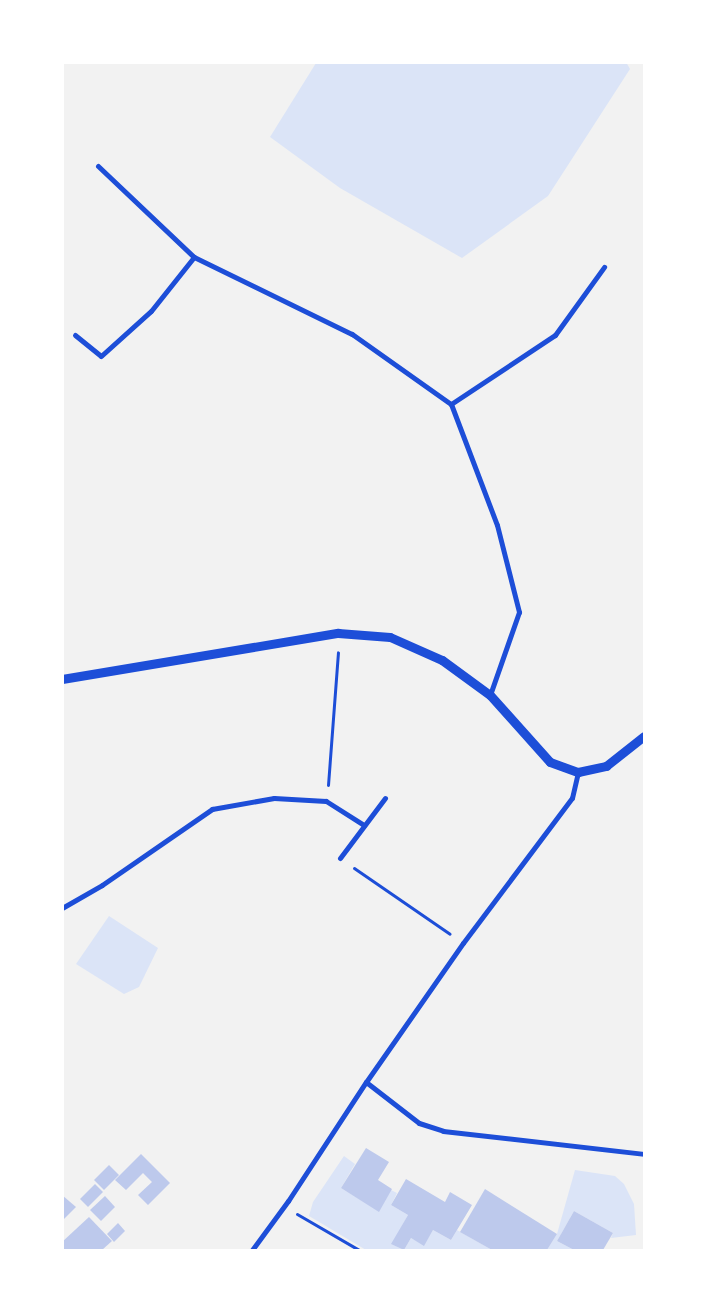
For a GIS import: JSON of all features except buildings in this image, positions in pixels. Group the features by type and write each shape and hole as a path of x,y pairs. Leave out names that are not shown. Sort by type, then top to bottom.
{"street":[{"path":"98,166 194,257 352,334 451,404 497,525 519,612 490,695"},
{"path":"75,336 101,356 151,311 194,257"},
{"path":"451,404 555,334 604,267"},
{"path":"62,679 338,633 390,637 442,660 490,695 550,762 578,772 606,766 644,736"},
{"path":"252,1250 285,1206 366,1082 462,943 572,798 578,772"},
{"path":"62,908 102,885 212,809 274,798 326,801 364,825"},
{"path":"340,858 385,798"},
{"path":"366,1082 419,1123 443,1131 644,1154"}],"path":[{"path":"326,801 334,723 338,633"},
{"path":"340,858 462,943"},
{"path":"285,1206 359,1250"}],"shaded area":[{"path":"626,62 630,69 548,196 462,258 340,188 270,137 316,63"},
{"path":"109,916 158,948 139,987 124,994 76,964"},
{"path":"344,1156 355,1164 341,1188 379,1211 391,1190 397,1193 391,1205 408,1215 392,1244 404,1250 366,1250 309,1216 313,1202"},
{"path":"575,1170 615,1176 624,1184 634,1204 636,1235 611,1238 613,1233 574,1211 557,1241 574,1250 547,1250 557,1234"},
{"path":"433,1230 451,1240 457,1230 492,1250 404,1250 411,1238 424,1245"}]}
